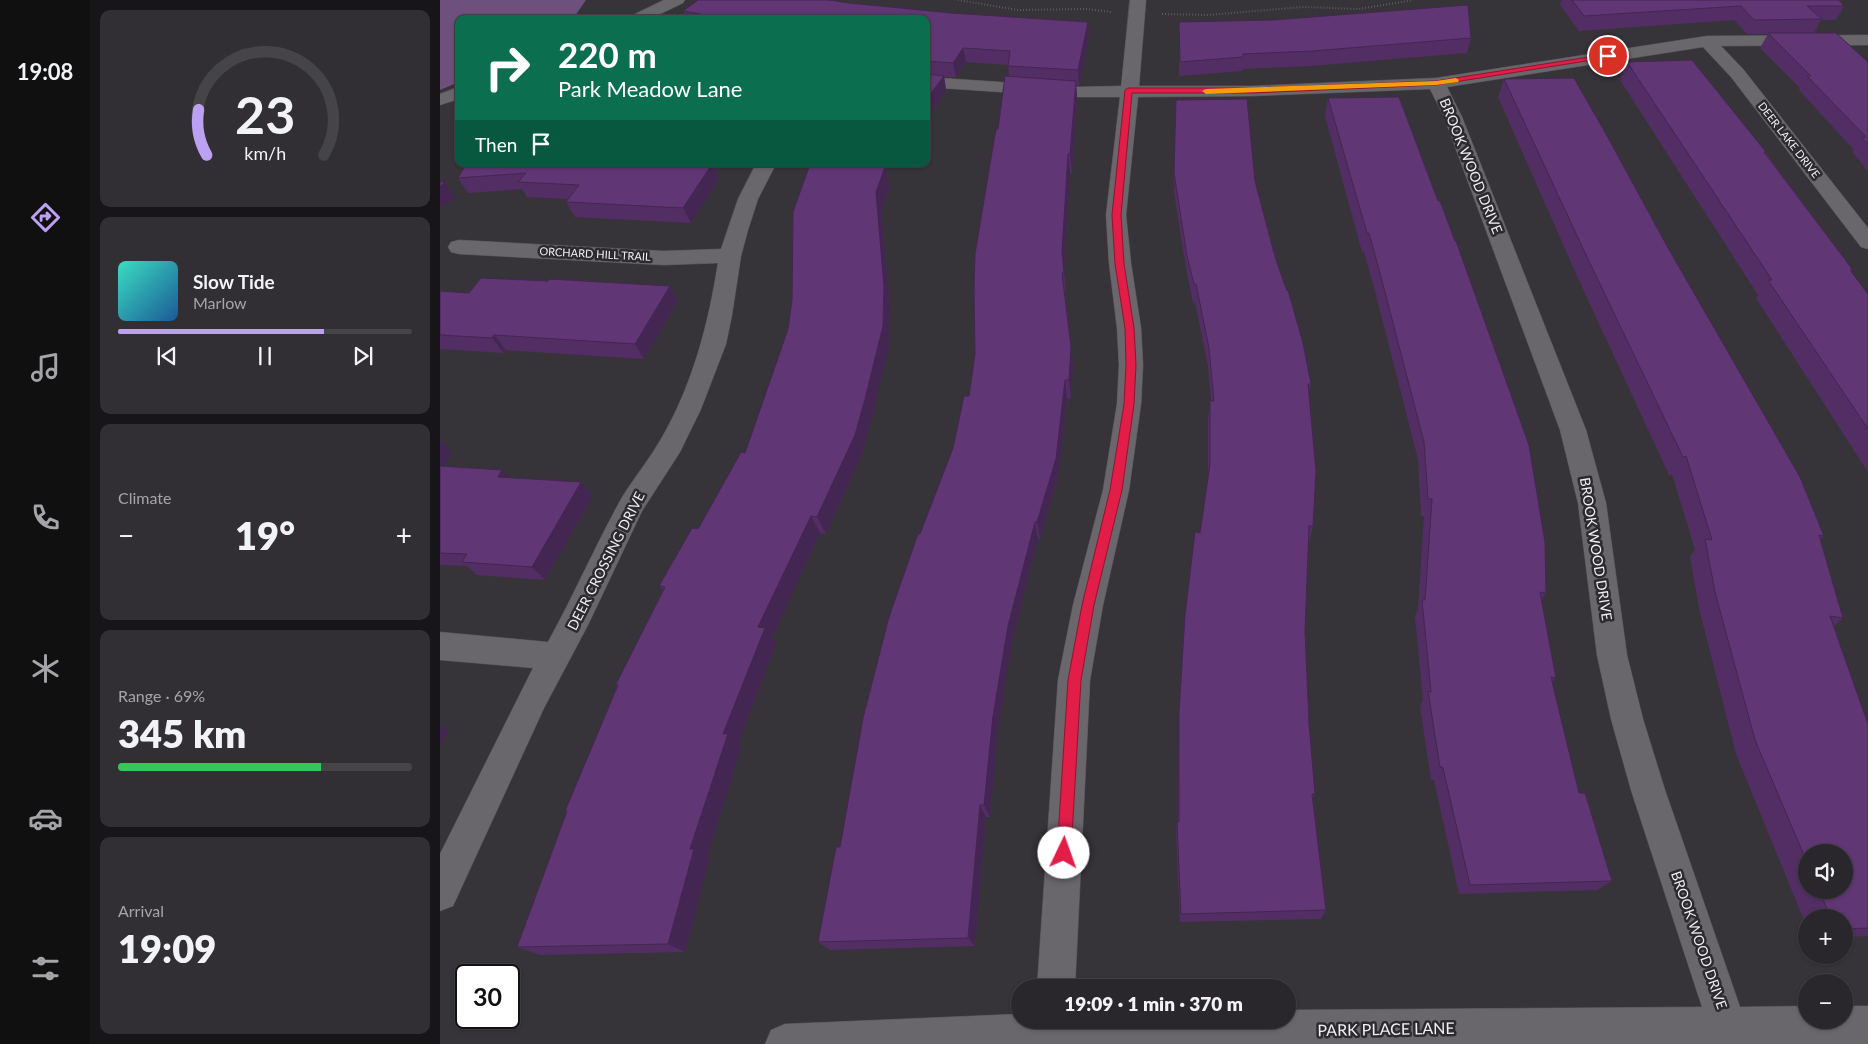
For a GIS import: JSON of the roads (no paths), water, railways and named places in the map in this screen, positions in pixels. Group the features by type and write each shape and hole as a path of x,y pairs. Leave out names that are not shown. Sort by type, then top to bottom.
{"street":[{"path":"645,15 677,0"},
{"path":"1057,979 1074,680 1088,605 1116,490 1129,404 1131,365 1129,328 1120,264 1116,215 1138,0"},
{"path":"930,82 1074,92 1128,90 1252,91 1436,83 1707,41 1868,40"},
{"name":"DEER LAKE DRIVE","path":"1707,41 1737,73 1868,242"},
{"name":"BROOK WOOD DRIVE","path":"1436,83 1453,117 1573,430 1592,503 1612,655 1627,719 1648,790 1727,1025"},
{"path":"440,100 455,94"},
{"name":"DEER CROSSING DRIVE","path":"440,893 533,698 631,506 671,445 689,409 714,344 721,315 730,256 748,199 764,167"},
{"name":"ORCHARD HILL TRAIL","path":"459,246 662,258 730,256"},
{"path":"440,646 556,656"},
{"name":"PARK PLACE LANE","path":"1296,1026 1868,1025"},
{"name":"PARK PLACE LANE","path":"785,1044 1011,1029"}]}
